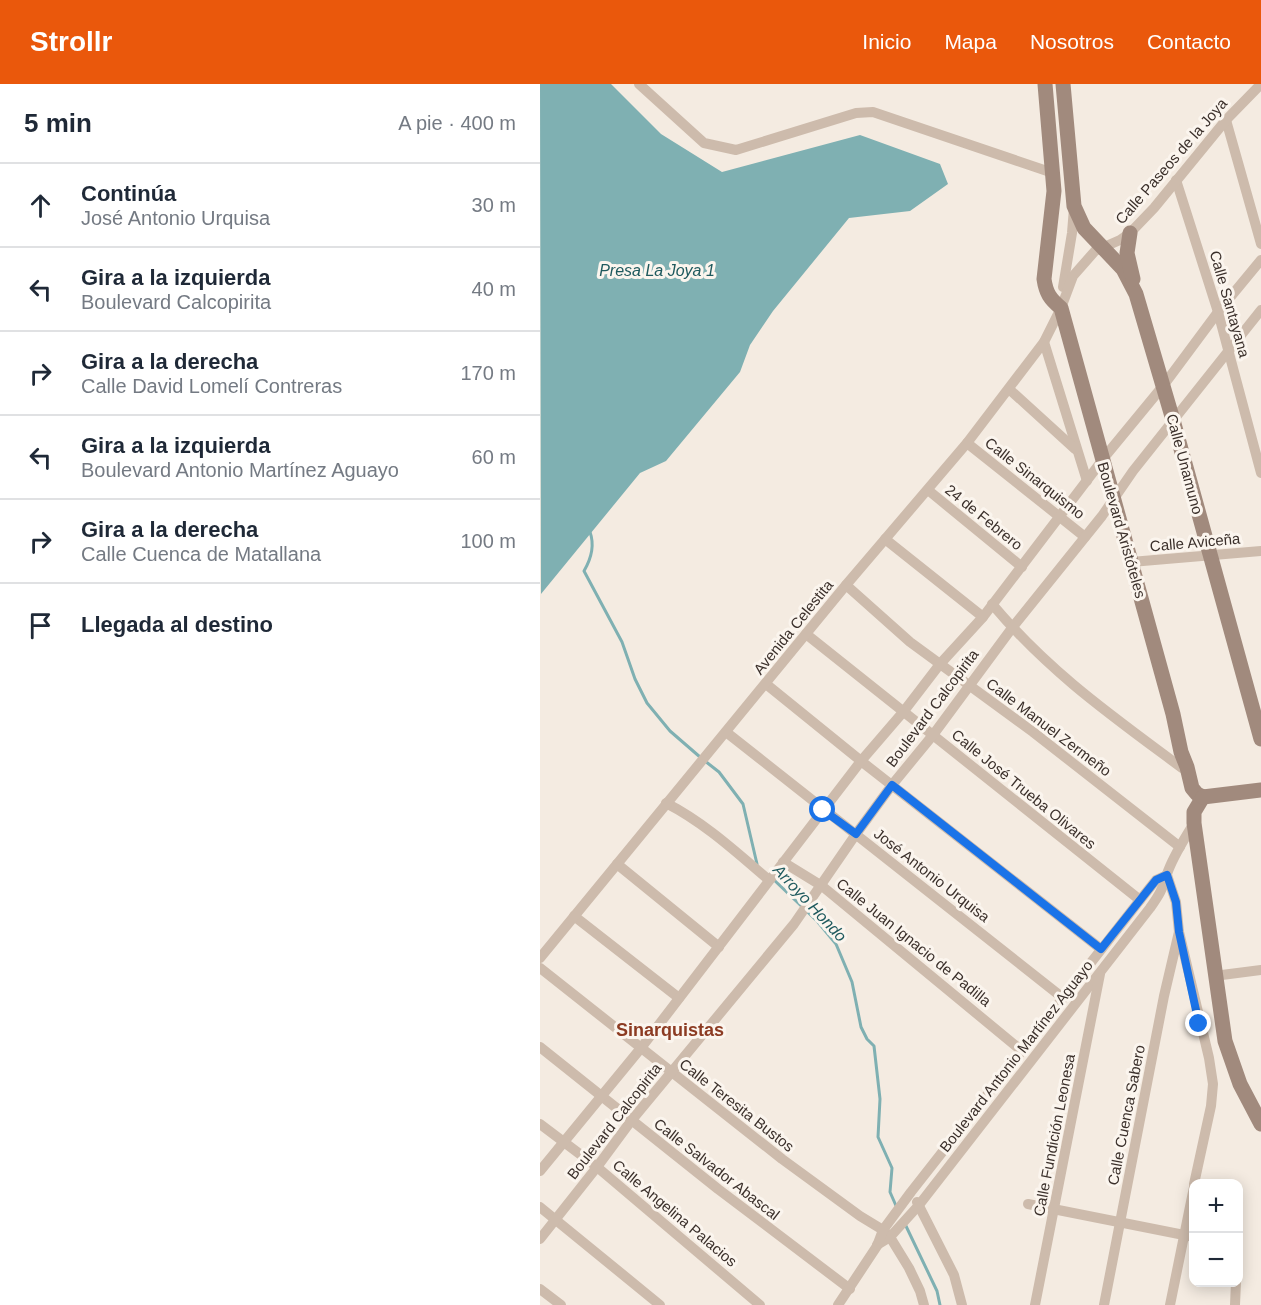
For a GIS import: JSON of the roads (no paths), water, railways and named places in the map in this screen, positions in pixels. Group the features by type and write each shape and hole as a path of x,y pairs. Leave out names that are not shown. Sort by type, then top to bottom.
{"street":[{"path":"639,84 704,143 725,148 736,150 856,113 873,112 1053,172"},
{"name":"Boulevard Aristóteles","path":"1045,84 1053,172 1053,209 1044,279 1046,291 1061,309"},
{"name":"Boulevard Aristóteles","path":"1063,84 1074,206 1061,309 1173,714 1190,814 1194,823"},
{"name":"Calle Paseos de la Joya","path":"1061,309 1073,276 1095,251 1130,233 1154,208 1226,120 1261,84"},
{"path":"1226,120 1261,244"},
{"name":"Calle Santayana","path":"1176,180 1218,312 1261,472"},
{"name":"Calle Unamuno","path":"1074,206 1084,228 1123,269 1133,285 1173,420 1261,739"},
{"path":"1130,233 1127,253 1132,267 1133,285"},
{"name":"Boulevard Calcopirita","path":"540,1171 641,1048 861,761 940,664 983,617 1059,516 1261,260"},
{"name":"Avenida Celestita","path":"540,958 846,585 967,443 1044,342 1061,309"},
{"name":"Boulevard Calcopirita","path":"540,1239 631,1121 794,924 892,785 1085,537 1133,471 1261,310"},
{"path":"1044,342 1087,482"},
{"path":"1009,389 1075,449"},
{"name":"Calle Sinarquismo","path":"967,443 1085,537"},
{"name":"24 de Febrero","path":"928,490 1022,567"},
{"path":"885,539 983,617"},
{"name":"Calle Aviceña","path":"1131,562 1261,551"},
{"name":"Calle Manuel Zermeño","path":"846,585 910,642 1033,732 1180,847"},
{"path":"993,604 1012,628 1050,667 1074,687 1181,760"},
{"name":"Calle José Trueba Olivares","path":"806,634 1140,900"},
{"path":"766,684 1101,949"},
{"name":"José Antonio Urquisa","path":"726,732 1063,998"},
{"name":"Boulevard Aristóteles","path":"1181,760 1187,767 1192,788 1197,795 1203,796 1194,812 1194,823 1225,1041 1233,1068 1261,1124"},
{"path":"1203,796 1261,790"},
{"name":"Calle Juan Ignacio de Padilla","path":"666,803 684,812 775,872 822,886 1022,1051"},
{"name":"Boulevard Antonio Martínez Aguayo","path":"887,1233 898,1228 919,1205 1162,891 1180,847 1194,823"},
{"path":"617,864 719,947"},
{"path":"1167,875 1176,902 1179,932 1213,1084 1211,1106 1195,1179"},
{"name":"Boulevard Antonio Martínez Aguayo","path":"838,1305 887,1233 891,1217 910,1192 1156,880 1167,875"},
{"path":"574,916 679,998"},
{"name":"Calle Cuenca Sabero","path":"1104,1305 1171,962 1179,932"},
{"name":"Calle Teresita Bustos","path":"540,968 671,1073 841,1203 887,1233"},
{"path":"1214,976 1261,970"},
{"name":"Calle Fundición Leonesa","path":"1035,1305 1101,971"},
{"name":"Calle Salvador Abascal","path":"540,1047 631,1121 850,1289"},
{"name":"Calle Angelina Palacios","path":"540,1124 597,1167 760,1305"},
{"path":"910,1192 919,1205 954,1275 962,1305"},
{"path":"1028,1204 1189,1235 1170,1305"},
{"path":"540,1207 660,1305"},
{"path":"887,1233 920,1290 924,1305"},
{"path":"1235,1305 1236,1287"},
{"path":"540,1289 561,1305"}],"water":[{"name":"Presa La Joya 1","path":"540,84 611,84 661,134 722,172 860,135 940,164 948,184 910,211 849,218 773,311 750,345 740,372 666,461 640,473 541,594"}],"waterway":[{"name":"Arroyo Hondo","path":"590,532 592,552 584,571 622,642 635,679 647,703 670,731 700,757"},
{"name":"Arroyo Hondo","path":"705,761 719,772 743,804 757,864"},
{"name":"Arroyo Hondo","path":"773,879 817,921 836,944 852,982 861,1027 867,1039 874,1046 880,1099 878,1137 892,1168 890,1192 897,1208"},
{"name":"Arroyo Hondo","path":"905,1224 937,1291 940,1305"}],"district":[{"name":"Sinarquistas","path":"670,1030"}]}
